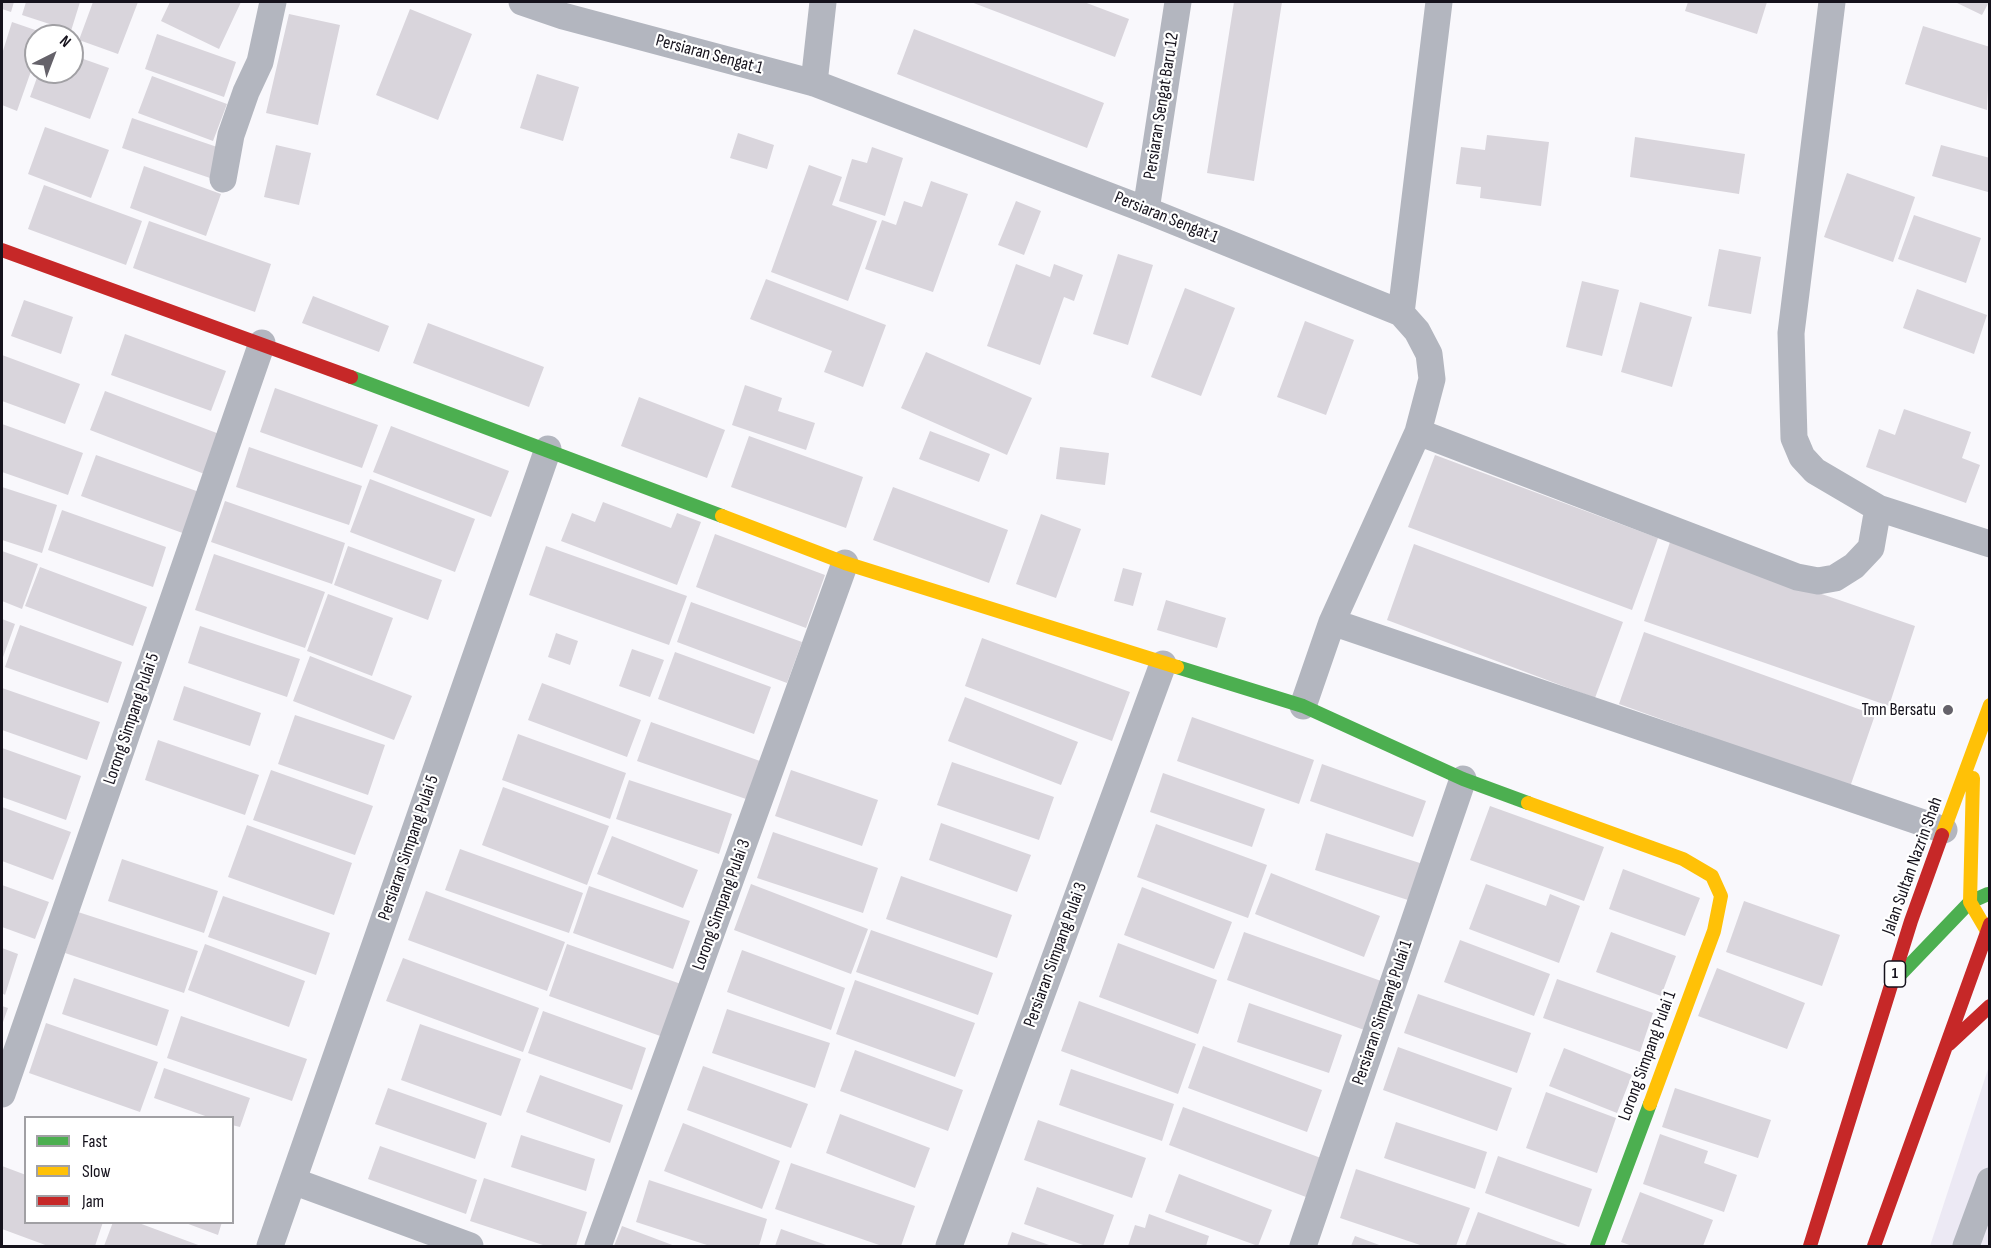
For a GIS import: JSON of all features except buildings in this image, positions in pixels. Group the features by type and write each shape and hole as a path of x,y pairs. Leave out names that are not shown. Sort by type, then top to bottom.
{"main road":[{"path":"2,250 548,449 845,563 1303,706 1462,779"},
{"name":"Jalan Sultan Nazrin Shah","path":"1810,1246 1892,984 1989,705"},
{"path":"1875,1246 1943,1050 1989,929 1970,902 1973,752"},
{"name":"Lorong Simpang Pulai 1","path":"1462,779 1683,859 1712,876 1721,896 1714,931 1597,1246"},
{"path":"1892,984 1970,902 1989,894"},
{"path":"1943,1050 1989,1006"}],"street":[{"path":"223,179 231,135 246,92 260,62 273,2"},
{"name":"Persiaran Sengat 1","path":"522,2 564,9 814,83 1146,210 1401,313 1417,331 1429,354 1432,379 1418,432 1332,622 1303,706"},
{"path":"814,83 823,2"},
{"name":"Persiaran Sengat Baru 12","path":"1146,210 1178,2"},
{"path":"1401,313 1439,2"},
{"path":"1832,2 1791,333 1794,438 1802,458 1815,471 1878,508 1989,544"},
{"name":"Lorong Simpang Pulai 5","path":"2,1094 262,344"},
{"path":"1418,432 1797,577 1818,581 1835,578 1854,566 1871,548 1878,508"},
{"name":"Persiaran Simpang Pulai 5","path":"270,1246 548,449"},
{"name":"Lorong Simpang Pulai 3","path":"598,1246 845,563"},
{"path":"1332,622 1944,830"},
{"name":"Persiaran Simpang Pulai 3","path":"949,1246 1163,664"},
{"name":"Persiaran Simpang Pulai 1","path":"1304,1246 1462,779"},
{"path":"293,1181 471,1246"},
{"path":"1966,1246 1989,1182"}],"shaded area":[{"path":"1989,1066 1989,1246 1930,1246"}],"traffic: fast":[{"path":"351,377 722,516"},
{"path":"1177,667 1303,706 1463,779 1528,803"},
{"path":"1897,978 1970,902 1988,894"},
{"path":"1597,1246 1650,1104"}],"traffic: slow":[{"path":"722,516 845,563 1177,667"},
{"path":"1942,835 1990,705"},
{"path":"1973,778 1970,902 1987,931"},
{"path":"1528,803 1683,859 1712,876 1721,896 1714,931 1650,1104"}],"traffic: jam":[{"path":"2,250 351,377"},
{"path":"1810,1246 1911,921 1942,835"},
{"path":"1874,1246 1990,924"},
{"path":"1949,1044 1990,1006"}],"place":[{"name":"Tmn Bersatu","path":"1948,710"}]}
